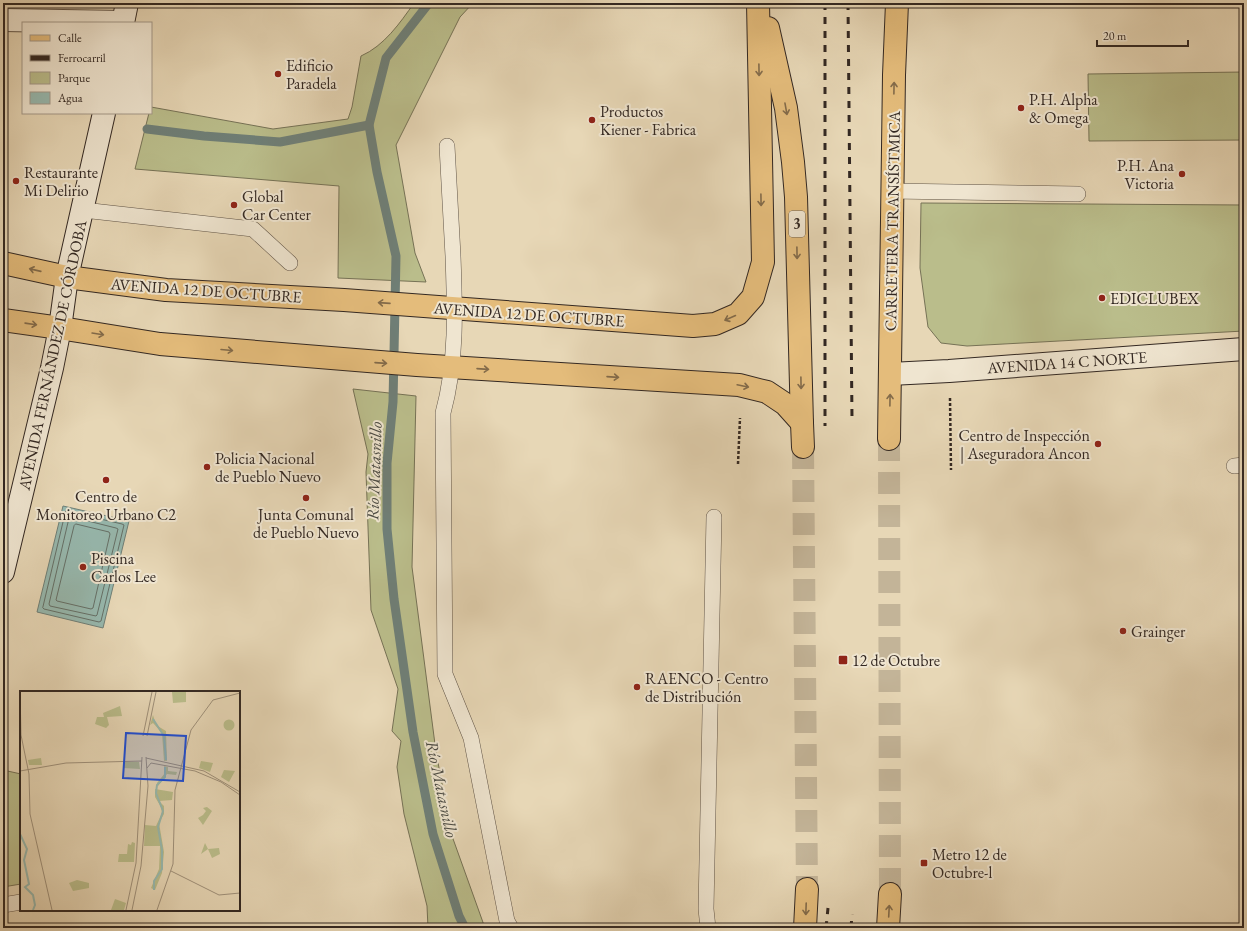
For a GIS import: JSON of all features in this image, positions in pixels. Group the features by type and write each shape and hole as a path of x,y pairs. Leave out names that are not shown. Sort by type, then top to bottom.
{"main road":[{"name":"AVENIDA 12 DE OCTUBRE","path":"3,263 68,277 166,290 344,300 693,326 715,324 738,314 753,297 763,262 758,3"},
{"name":"3","path":"762,3 786,108 793,162 796,198 803,447"},
{"name":"CARRETERA TRANSÍSTMICA","path":"889,438 894,75 897,3"},
{"path":"3,320 160,344 452,368 739,385 767,392 785,404 802,423"},
{"path":"805,928 806,889"},
{"path":"888,928 890,894"}],"street":[{"path":"3,20 124,16"},
{"name":"AVENIDA FERNÁNDEZ DE CÓRDOBA","path":"3,572 52,368 68,277 104,114"},
{"name":"AVENIDA 14 C NORTE","path":"890,374 1244,349"}],"lane":[{"path":"447,146 455,308 452,368 443,413 442,440 445,674 471,738 507,921 511,928"},
{"path":"892,191 1078,194"},
{"path":"83,210 253,229 290,263"},
{"path":"708,928 706,901 714,517"},
{"path":"3,905 20,902"}],"path":[{"path":"949,371 951,470"},
{"path":"738,464 740,418"}],"green space":[{"path":"414,3 473,3 460,17 396,145 415,253 426,282 338,278 339,186 135,169 149,114 152,114 152,107 273,129 348,119 352,107 361,56 377,46 397,26"},
{"path":"1244,72 1244,140 1089,141 1088,74"},
{"path":"921,203 1244,205 1244,331 967,346 941,343 928,327 920,268"},
{"path":"353,389 416,396 412,567 436,752 452,836 485,928 428,928 427,906 404,814 397,767 401,741 392,731 398,689 371,610 366,472 368,454"},
{"path":"3,770 20,774 20,884 3,887"}],"water":[{"name":"Piscina Carlos Lee","path":"63,506 129,521 103,628 37,612"}],"waterway":[{"name":"Río Matasnillo","path":"429,3 386,58 369,125 377,172 396,256 393,402 387,463 387,529 394,599 413,732 433,834 459,916 465,928"},
{"path":"147,129 204,136 280,142 369,125"}],"tunnel":[{"path":"889,439 890,894"},
{"path":"803,447 807,889"}],"railway":[{"path":"825,3 825,426"},
{"path":"848,3 852,419"},
{"path":"826,928 828,908"},
{"path":"851,928 852,914"}],"place":[{"name":"Edificio Paradela","path":"278,74"},
{"name":"P.H. Alpha & Omega","path":"1021,108"},
{"name":"Productos Kiener - Fabrica","path":"592,120"},
{"name":"P.H. Ana Victoria","path":"1182,174"},
{"name":"Restaurante Mi Delirio","path":"16,181"},
{"name":"Global Car Center","path":"234,205"},
{"name":"EDICLUBEX","path":"1102,298"},
{"name":"Centro de Inspección | Aseguradora Ancon","path":"1098,444"},
{"name":"Policia Nacional de Pueblo Nuevo","path":"207,467"},
{"name":"Centro de Monitoreo Urbano C2","path":"106,480"},
{"name":"Junta Comunal de Pueblo Nuevo","path":"306,498"},
{"name":"Piscina Carlos Lee","path":"83,567"},
{"name":"Grainger","path":"1123,631"},
{"name":"12 de Octubre","path":"843,660"},
{"name":"RAENCO - Centro de Distribución","path":"637,687"},
{"name":"Metro 12 de Octubre-l","path":"924,863"}]}
